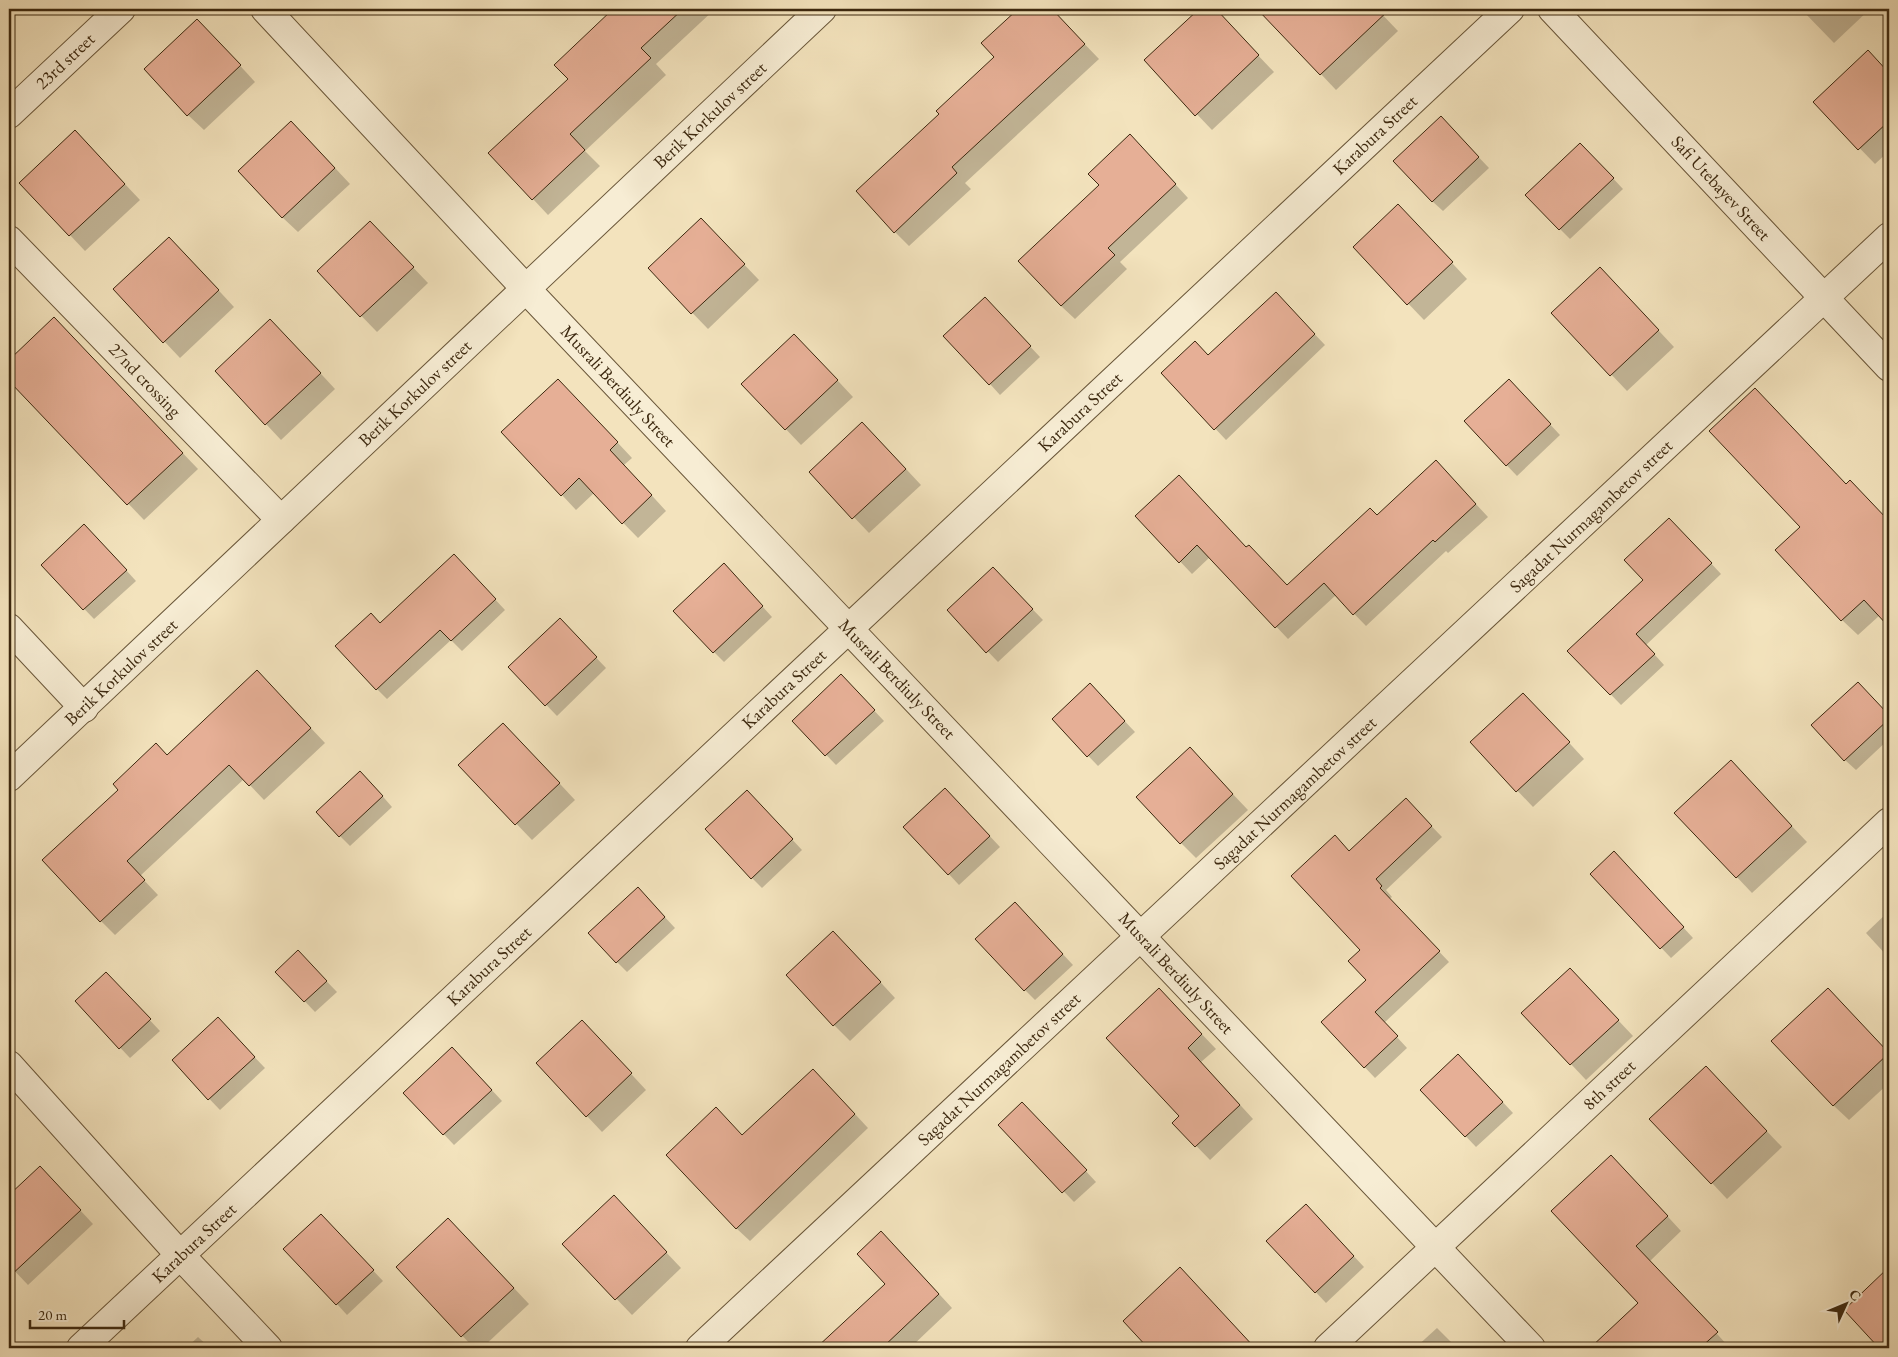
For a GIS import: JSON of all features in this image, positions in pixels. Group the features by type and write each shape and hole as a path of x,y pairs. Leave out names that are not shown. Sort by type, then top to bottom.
{"street":[{"name":"23rd street","path":"9,114 121,9"},
{"name":"Musrali Berdiuly Street","path":"265,9 526,289 1531,1348"},
{"name":"Berik Korkulov street","path":"9,777 822,9"},
{"name":"Karabura Street","path":"81,1348 1510,9"},
{"name":"Safi Utebayev Street","path":"1552,9 1889,367"},
{"name":"Sagadat Nurmagambetov street","path":"700,1348 1889,237"},
{"name":"27nd crossing","path":"9,240 281,520"},
{"path":"9,628 84,708"},
{"name":"8th street","path":"1328,1348 1889,822"},
{"path":"9,1065 180,1255 268,1348"}],"building":[{"path":"613,9 683,9 641,48 651,58 570,134 585,150 532,200 488,153 568,79 554,65"},
{"path":"1018,9 1052,9 1085,44 952,167 957,173 894,233 856,191 939,114 936,111 994,57 981,43"},
{"path":"1199,9 1216,9 1259,55 1195,116 1144,60"},
{"path":"1257,9 1390,9 1320,75"},
{"path":"197,19 241,65 187,116 144,69"},
{"path":"1868,50 1889,73 1889,121 1858,150 1813,102"},
{"path":"1441,116 1479,157 1432,202 1393,161"},
{"path":"291,121 335,168 282,218 238,171"},
{"path":"75,130 125,184 69,236 19,183"},
{"path":"1130,134 1176,184 1108,248 1115,255 1061,306 1018,261 1099,185 1088,174"},
{"path":"1580,143 1614,178 1559,230 1525,195"},
{"path":"1398,204 1453,262 1407,305 1353,247"},
{"path":"701,218 745,264 691,314 648,268"},
{"path":"370,221 414,267 360,317 317,271"},
{"path":"169,237 219,290 163,343 113,289"},
{"path":"1600,267 1659,330 1610,376 1551,313"},
{"path":"1276,292 1315,334 1214,430 1161,373 1195,341 1208,355"},
{"path":"985,297 1031,346 989,385 943,336"},
{"path":"54,317 183,453 127,505 9,381 9,360"},
{"path":"270,319 321,373 265,425 215,371"},
{"path":"794,334 838,380 785,430 741,384"},
{"path":"558,379 618,442 610,450 652,495 622,524 579,478 561,496 501,432"},
{"path":"1509,379 1551,424 1506,466 1464,421"},
{"path":"1755,388 1846,484 1850,480 1889,521 1889,627 1864,600 1841,621 1775,550 1800,527 1709,431"},
{"path":"862,422 906,469 852,519 809,472"},
{"path":"1436,460 1476,504 1435,542 1433,540 1353,615 1324,583 1275,628 1197,545 1179,563 1135,516 1179,475 1246,547 1249,545 1287,585 1370,508 1377,515"},
{"path":"1669,518 1712,563 1636,634 1655,654 1610,695 1567,651 1643,580 1624,560"},
{"path":"84,524 127,570 83,610 41,565"},
{"path":"454,554 496,599 451,641 440,630 376,690 335,646 371,613 380,623"},
{"path":"724,563 763,606 713,653 673,611"},
{"path":"993,567 1033,609 986,653 947,610"},
{"path":"560,618 597,657 545,706 508,667"},
{"path":"257,670 311,728 249,786 229,765 127,861 145,880 100,922 42,860 118,790 113,784 156,743 167,755"},
{"path":"841,674 875,710 825,756 792,721"},
{"path":"1858,682 1889,715 1889,719 1844,761 1811,725"},
{"path":"1090,683 1125,721 1087,757 1052,719"},
{"path":"1523,693 1570,742 1516,792 1470,742"},
{"path":"503,723 560,783 515,825 458,765"},
{"path":"1190,747 1233,794 1180,844 1136,797"},
{"path":"1731,760 1792,826 1736,878 1674,813"},
{"path":"360,771 383,796 339,837 316,812"},
{"path":"945,788 990,836 948,875 903,827"},
{"path":"747,790 793,839 751,879 705,829"},
{"path":"1406,798 1432,826 1376,879 1382,886 1380,888 1440,951 1375,1012 1398,1036 1364,1068 1321,1022 1366,980 1348,961 1360,950 1291,876 1335,835 1349,851"},
{"path":"1614,851 1684,927 1660,949 1590,874"},
{"path":"638,887 665,917 616,963 588,933"},
{"path":"1015,902 1063,954 1024,991 975,939"},
{"path":"833,931 881,982 833,1026 786,975"},
{"path":"298,950 327,981 304,1002 275,972"},
{"path":"1570,968 1619,1020 1570,1065 1521,1013"},
{"path":"106,972 151,1019 119,1049 75,1001"},
{"path":"1159,988 1202,1034 1188,1048 1240,1105 1195,1147 1172,1123 1179,1116 1106,1038"},
{"path":"1828,988 1889,1053 1833,1106 1771,1041"},
{"path":"218,1017 255,1057 208,1100 172,1060"},
{"path":"582,1020 632,1073 586,1117 536,1063"},
{"path":"452,1047 492,1090 443,1135 403,1093"},
{"path":"1458,1054 1503,1102 1465,1137 1420,1090"},
{"path":"1706,1066 1767,1131 1711,1184 1649,1119"},
{"path":"813,1069 855,1114 736,1229 666,1155 716,1107 742,1135"},
{"path":"1022,1102 1087,1170 1062,1193 998,1125"},
{"path":"1611,1155 1668,1216 1636,1246 1718,1332 1700,1348 1590,1348 1638,1303 1551,1211"},
{"path":"40,1166 81,1210 9,1277 9,1195"},
{"path":"614,1195 667,1252 615,1300 562,1244"},
{"path":"1306,1204 1354,1256 1315,1293 1266,1241"},
{"path":"321,1214 374,1270 336,1305 283,1249"},
{"path":"448,1218 514,1288 461,1337 396,1267"},
{"path":"881,1231 939,1294 882,1348 816,1348 885,1284 857,1254"},
{"path":"1180,1267 1255,1348 1148,1348 1123,1321"},
{"path":"1889,1267 1889,1348 1879,1348 1844,1310"}]}
